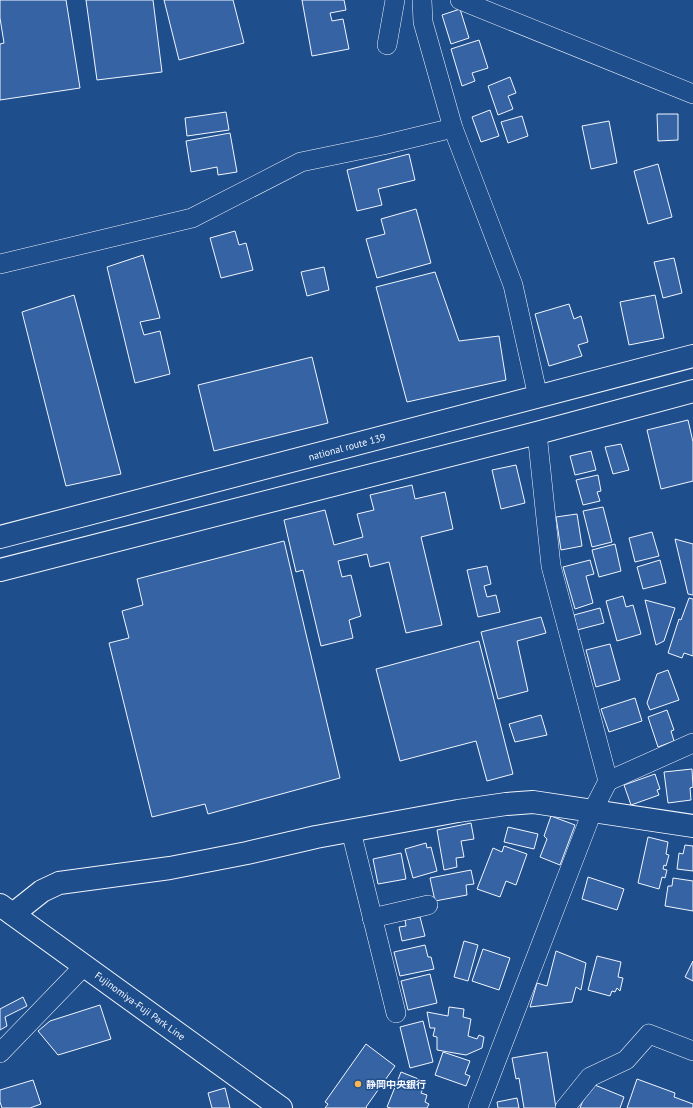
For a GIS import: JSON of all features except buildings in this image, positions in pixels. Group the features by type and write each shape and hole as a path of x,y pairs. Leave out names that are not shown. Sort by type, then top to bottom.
{"main road":[{"name":"national route 139","path":"0,537 693,356"},
{"path":"0,570 537,433 693,391"},
{"path":"7,909 59,883 170,868 247,853 316,837 458,811 506,804 534,802 592,812 693,826"},
{"name":"Fujinomiya-Fuji Park Line","path":"7,909 281,1108"}],"street":[{"path":"387,45 396,0"},
{"path":"422,0 423,22 453,128 513,285 538,397"},
{"path":"460,0 693,94"},
{"path":"0,264 192,218 301,162 383,145 453,128"},
{"path":"537,433 551,566 608,781"},
{"path":"478,1108 592,812 608,781 693,743"},
{"path":"351,831 396,1013"},
{"path":"372,918 428,905"},
{"path":"0,1052 84,966"},
{"path":"565,1108 590,1077 626,1060 649,1034 693,1051"}],"place":[{"name":"静岡中央銀行","path":"358,1084"}]}
